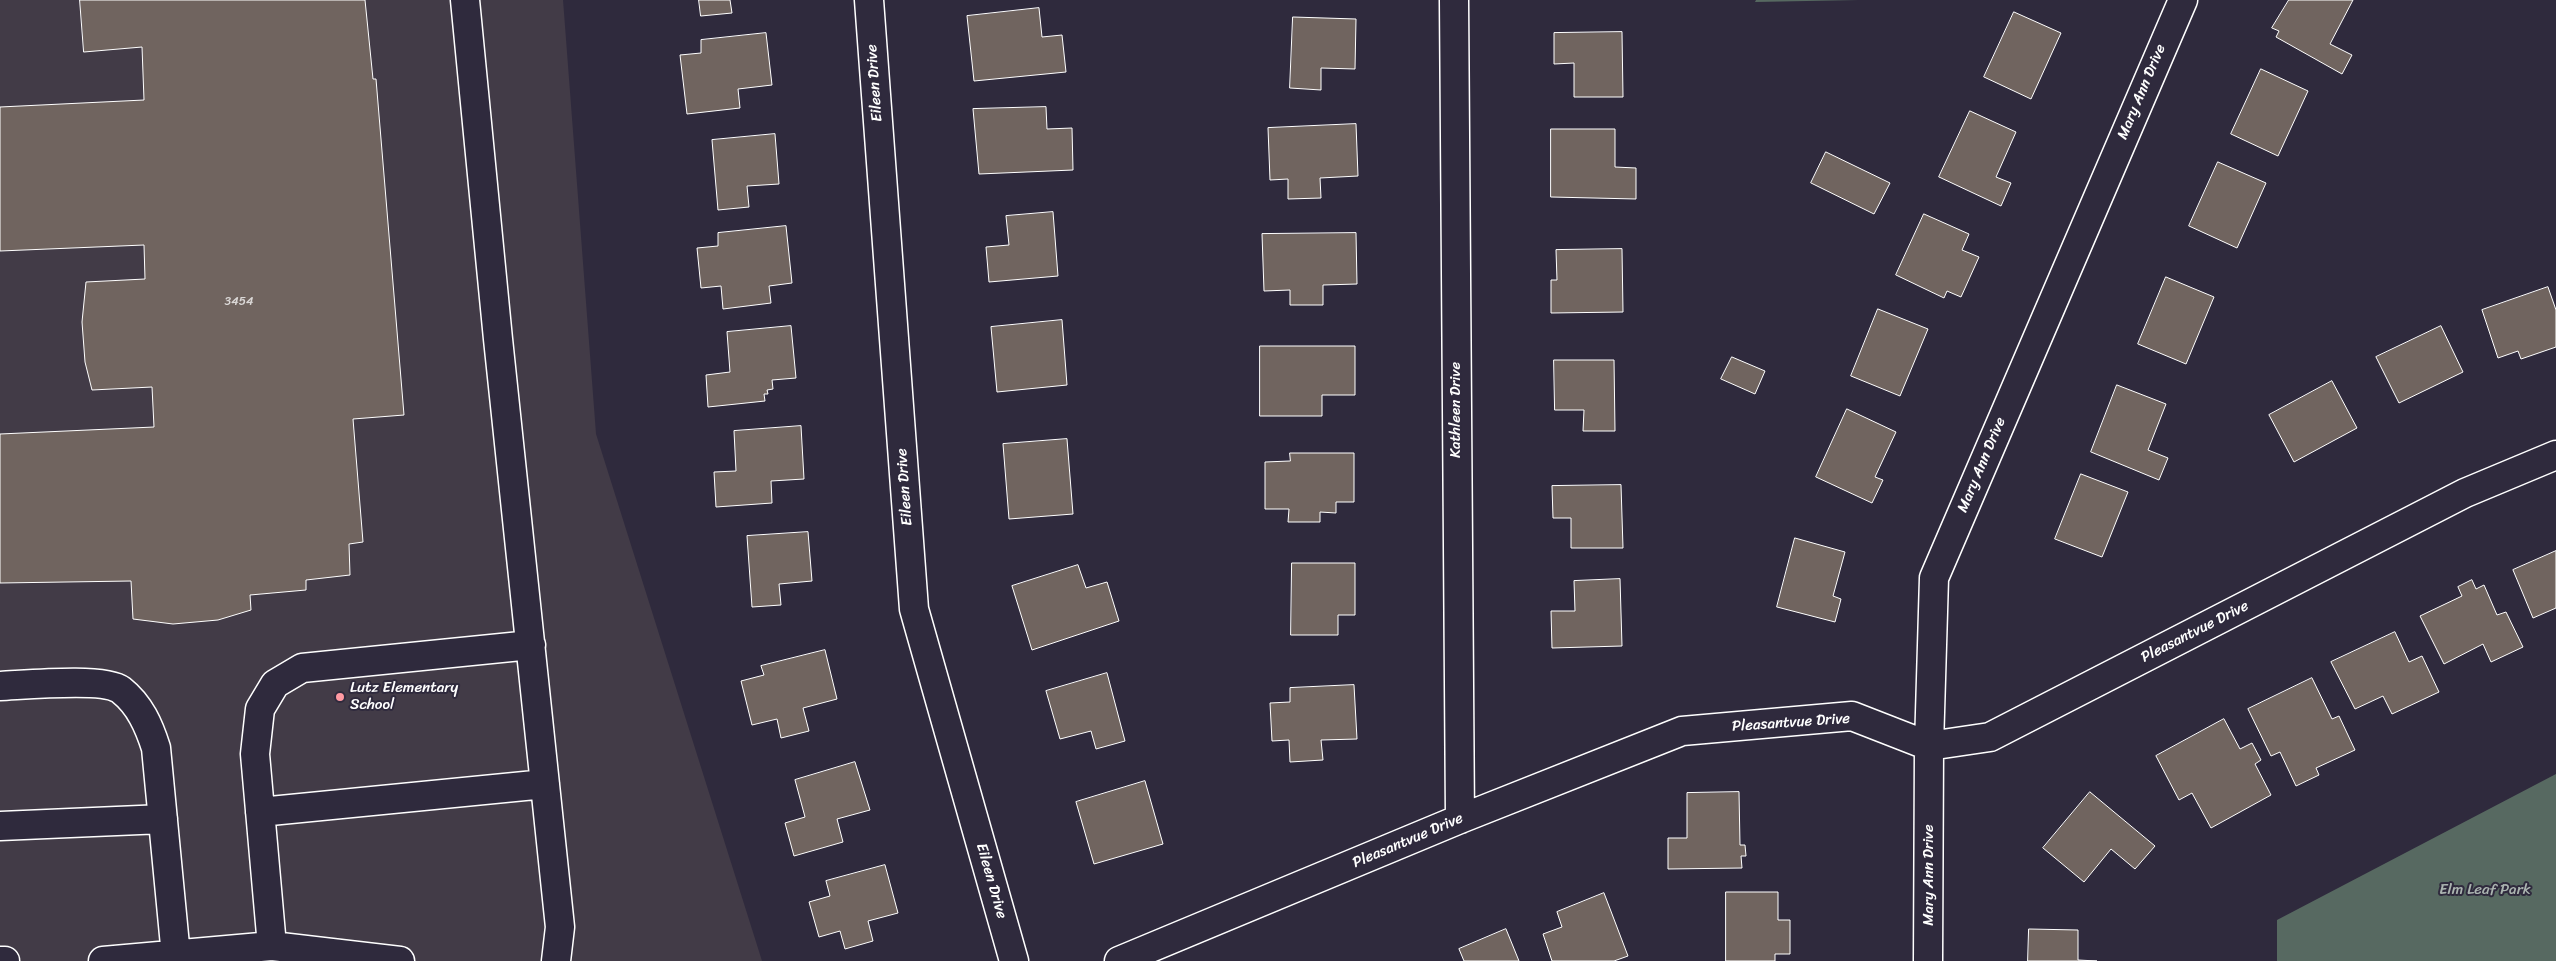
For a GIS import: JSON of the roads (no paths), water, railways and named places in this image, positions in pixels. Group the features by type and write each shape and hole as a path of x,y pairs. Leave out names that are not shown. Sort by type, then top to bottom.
{"street":[{"path":"465,0 560,927 556,961"},
{"name":"Eileen Drive","path":"869,0 914,609 1014,961"},
{"name":"Kathleen Drive","path":"1454,0 1460,819"},
{"name":"Mary Ann Drive","path":"1928,961 1929,746 1934,578 2183,0"},
{"name":"Pleasantvue Drive","path":"1119,961 1460,819 1682,731 1852,716 1929,746 1990,738 2465,493 2556,455"},
{"path":"272,946 255,754 260,709 275,684 302,668 530,645"},
{"path":"0,686 85,682 120,689 147,719 156,748 176,956"},
{"path":"260,812 545,784"},
{"path":"0,826 163,819"},
{"path":"103,961 272,946 400,961"},
{"path":"0,961 5,961"}],"place":[{"name":"Lutz Elementary School","path":"340,697"}],"park label":[{"name":"Elm Leaf Park","path":"2485,890"}]}
